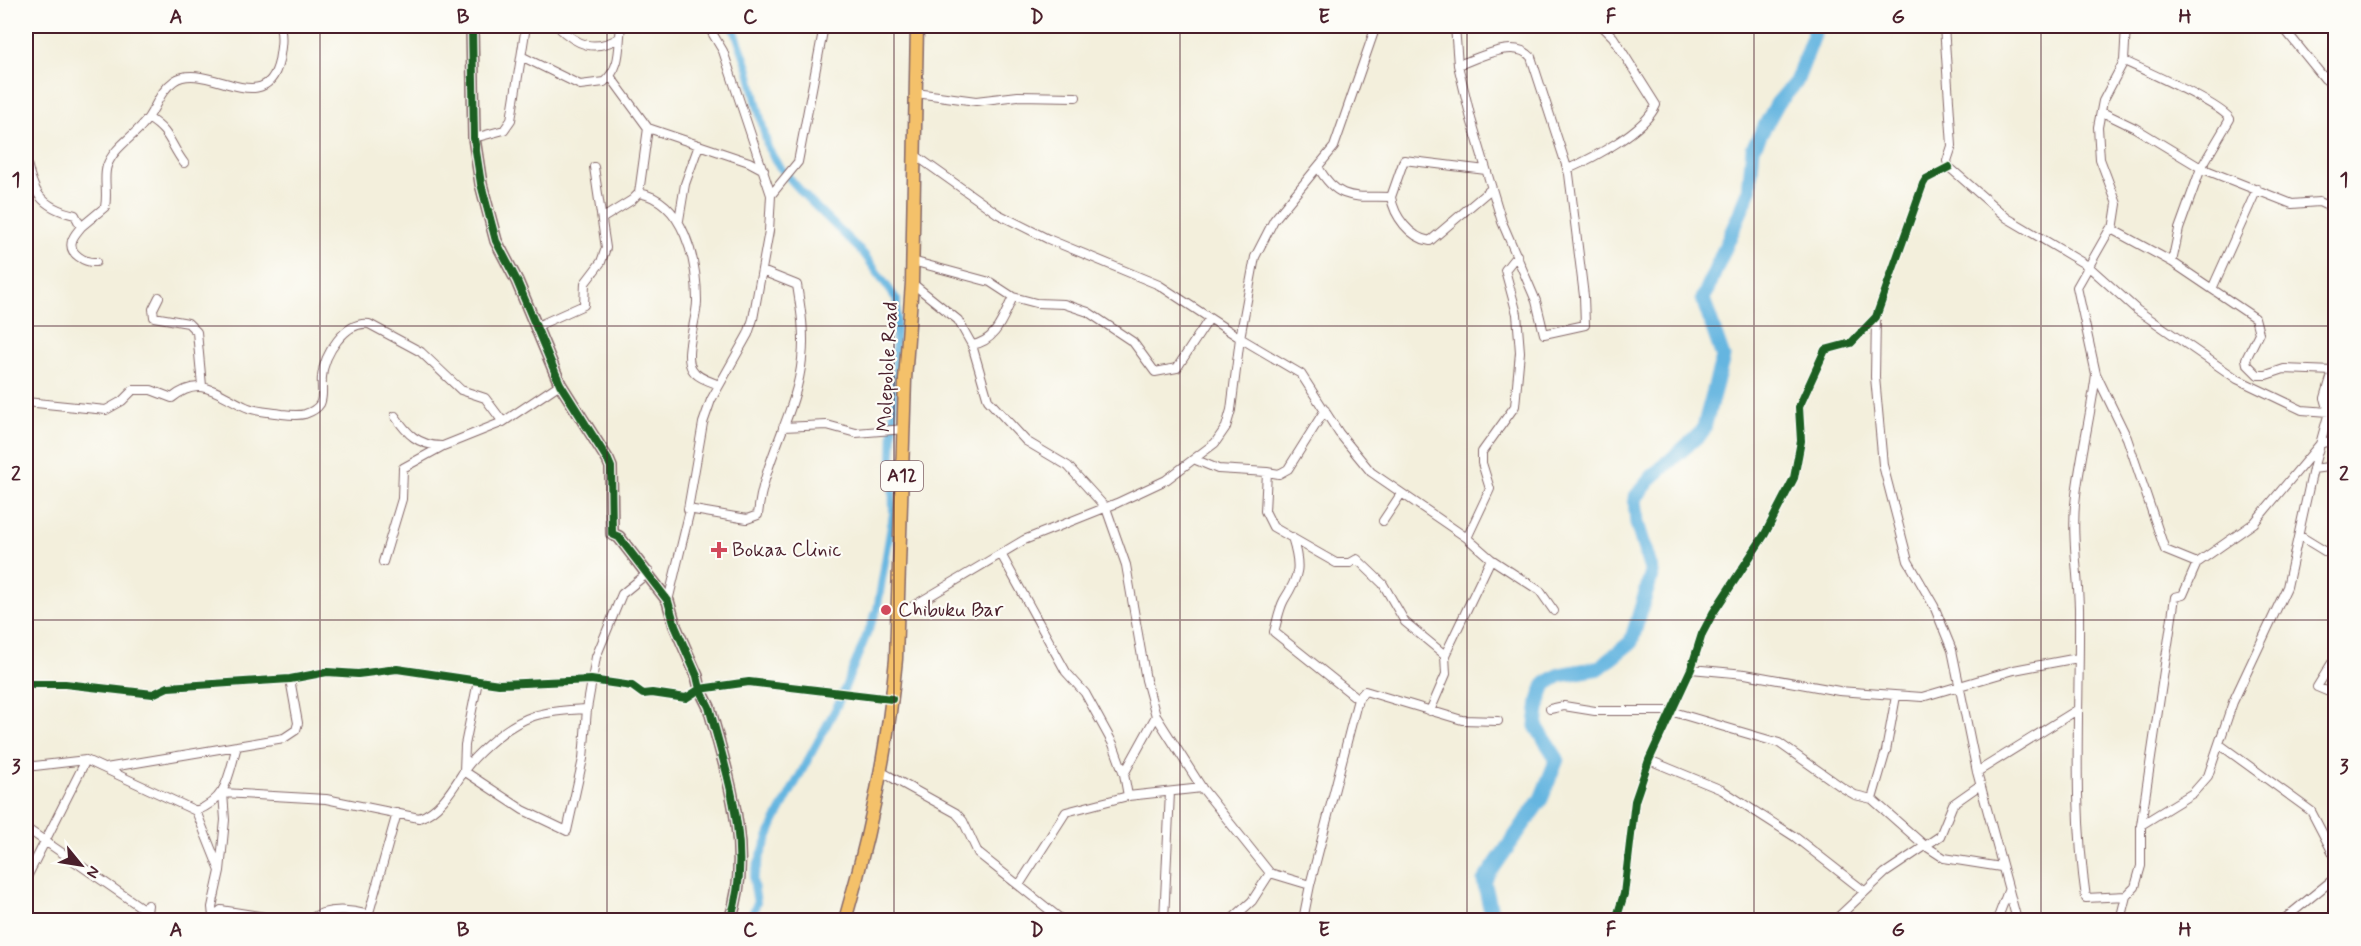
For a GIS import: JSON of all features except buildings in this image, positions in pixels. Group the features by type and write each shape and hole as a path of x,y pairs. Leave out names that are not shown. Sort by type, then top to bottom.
{"main road":[{"name":"Molepolole Road","path":"845,920 867,840 892,699 898,615 905,380 912,284 917,26"}],"street":[{"path":"96,262 82,260 72,247 72,240 81,227 105,207 107,165 148,118 158,97 174,81 184,76 201,76 242,88 269,83 276,77 283,42 279,26"},
{"path":"472,26 474,138 481,184 496,241 517,281 560,384 611,467 612,534 620,537 649,572 668,601 675,626 697,676 700,690 709,707 715,727 740,843 739,884 730,921"},
{"path":"474,138 498,133 508,126 523,57 526,26"},
{"path":"557,26 573,39 593,47 605,46 620,38"},
{"path":"523,57 580,86 604,82 619,59 621,26"},
{"path":"668,601 690,510 688,509 698,443 719,385 751,327 770,231 771,195 764,170 723,51 708,26"},
{"path":"771,195 782,186 798,162 824,26"},
{"path":"898,615 1037,534 1106,508 1166,480 1196,460 1215,443 1229,419 1235,394 1239,339 1255,257 1274,220 1337,141 1376,26"},
{"path":"1455,26 1458,65 1491,189 1502,222 1536,301 1544,334 1585,325 1584,296 1568,169 1532,57 1525,50 1511,48 1458,65"},
{"path":"1568,169 1596,156 1626,136 1656,105 1612,37 1602,26"},
{"path":"1944,26 1952,136 1952,146 1947,161 1949,166 2007,218 2088,266 2137,310 2237,379 2302,411 2332,414"},
{"path":"2113,230 2117,204 2100,159 2098,127 2103,101 2124,61 2126,26"},
{"path":"2282,26 2325,79 2336,88"},
{"path":"2124,61 2229,117 2229,122 2201,168 2179,230 2172,262"},
{"path":"2325,79 2336,67"},
{"path":"610,76 648,128 749,162 764,170"},
{"path":"916,93 976,101 1018,96 1076,97"},
{"path":"2102,112 2135,128 2201,168 2292,204 2319,202 2336,210"},
{"path":"148,118 168,132 172,147 184,163"},
{"path":"603,218 639,193 648,128"},
{"path":"679,220 685,184 699,145"},
{"path":"915,155 998,213 1048,239 1149,280 1239,339 1301,374 1362,463 1401,494 1467,538 1491,559 1540,591 1554,611"},
{"path":"26,159 29,189 51,207 75,215 81,227"},
{"path":"1486,170 1404,160 1391,197 1393,209 1416,236 1430,241 1491,189"},
{"path":"1949,166 1926,179 1923,184 1876,317 1875,376 1883,465 1908,561 1934,606 1952,650 1980,785 2017,921"},
{"path":"535,327 584,305 585,283 604,254 603,218 594,167"},
{"path":"1318,167 1336,192 1346,196 1391,197"},
{"path":"2212,289 2257,189"},
{"path":"639,193 657,199 679,220 691,254 697,301 689,362 696,375 719,385"},
{"path":"2197,563 2165,550 2127,438 2096,374 2077,287 2110,229 2172,262 2255,318 2259,326 2259,333 2246,359 2247,364 2258,375 2284,369 2333,371"},
{"path":"1467,538 1490,489 1482,463 1482,452 1512,412 1516,400 1520,332 1504,270 1517,255"},
{"path":"912,261 990,282 1013,297 1035,303 1064,304 1088,312 1133,342 1155,372 1178,368 1209,319"},
{"path":"688,509 747,519 756,518 762,485 800,371 803,318 797,285 762,271"},
{"path":"912,284 958,320 972,345 988,399 1026,441 1068,466 1106,508 1126,565 1146,680 1156,716 1202,788 1270,873 1310,885"},
{"path":"159,297 153,309 154,316 188,323 197,332 202,386"},
{"path":"972,345 983,343 995,333 1013,297"},
{"path":"1616,921 1624,894 1635,801 1649,760 1691,669 1713,613 1765,534 1794,478 1802,441 1799,407 1818,359 1825,350 1856,340 1876,317"},
{"path":"26,402 105,410 122,402 133,390 151,390 172,398 188,387 202,386 252,409 302,415 315,410 320,404 322,375 327,357 337,341 353,326 369,324 421,352 461,390 485,398 503,422"},
{"path":"2140,825 2203,785 2251,662 2281,605 2300,537 2313,469 2332,414 2325,398 2336,361"},
{"path":"2096,374 2075,505 2073,537 2079,606 2077,710 2080,834 2086,898 2126,897"},
{"path":"383,562 401,503 403,468 443,446 503,422 560,384"},
{"path":"2325,398 2336,399"},
{"path":"1196,460 1218,469 1279,474 1287,469 1325,410"},
{"path":"395,416 405,431 415,440 428,446 443,446"},
{"path":"783,427 827,425 856,433 905,429"},
{"path":"2120,921 2126,897 2135,887 2141,866 2140,825 2175,597 2183,595 2189,587 2197,563 2254,523 2320,444 2336,439"},
{"path":"2313,469 2336,466"},
{"path":"1267,472 1265,503 1268,520 1273,527 1336,563 1350,563 1357,559 1383,584 1405,622 1445,655"},
{"path":"1383,521 1401,494"},
{"path":"1292,537 1299,560 1298,576 1292,590 1283,601 1274,632 1359,699"},
{"path":"2300,537 2336,558"},
{"path":"1000,554 1066,672 1086,693 1113,744 1124,774 1128,796"},
{"path":"1430,711 1446,674 1445,655 1491,559"},
{"path":"464,771 523,810 567,831 584,759 587,709 596,657 621,594 649,572"},
{"path":"2336,656 2317,687 2336,695"},
{"path":"1691,669 1745,674 1839,691 1922,697 2014,670 2078,658"},
{"path":"26,684 65,684 153,694 168,687 290,679 327,672 358,674 397,669 500,684 591,680 632,686 643,694 652,693 680,698 686,698 700,690 749,682 892,699"},
{"path":"106,768 284,738 296,730 298,723 290,679"},
{"path":"464,771 465,745 478,681"},
{"path":"1303,921 1310,885 1359,699 1365,691 1462,720 1498,721"},
{"path":"1872,799 1886,751 1896,696"},
{"path":"1550,709 1564,706 1595,711 1670,711 1779,743 1843,788 1855,795 1872,799 1924,845 1944,858 2001,867"},
{"path":"196,811 209,806 223,793 326,799 419,818 426,815 451,793 464,771 509,726 522,719 563,710 587,709"},
{"path":"1977,772 2077,710"},
{"path":"1124,774 1156,716"},
{"path":"2219,744 2311,811 2336,859"},
{"path":"237,747 223,793 225,820 220,871 212,907 213,917 221,910 277,917 284,921"},
{"path":"26,879 86,760"},
{"path":"26,767 86,760 196,811 220,871"},
{"path":"1649,760 1722,790 1795,837 1864,891"},
{"path":"880,771 956,813 963,820 975,850 1062,921"},
{"path":"1835,921 1864,891 1924,845 1940,836 1953,804 1980,785"},
{"path":"1018,885 1066,812 1128,796 1202,788"},
{"path":"1164,921 1170,792"},
{"path":"368,918 397,813"},
{"path":"26,828 142,908 148,905 146,921"},
{"path":"1231,921 1252,901 1270,873"},
{"path":"2283,921 2336,877"},
{"path":"1997,921 2008,891"},
{"path":"309,921 316,915 330,912 381,921"}],"waterway":[{"path":"733,26 748,67 768,148 778,165 807,198 864,254 897,300 892,457 893,514 877,610 838,704 775,821 753,879 757,903 749,920"},
{"path":"1493,920 1484,881 1541,799 1557,759 1536,726 1539,701 1545,684 1560,675 1599,668 1631,642 1652,573 1637,523 1635,498 1652,477 1703,431 1723,357 1703,299 1749,192 1753,148 1777,104 1796,82 1814,35 1813,26"}],"cycle path":[{"path":"472,26 474,138 481,184 496,241 517,281 560,384 611,467 612,534 619,537 668,601 675,626 709,707 730,786 739,840 737,894 730,920"},
{"path":"1616,920 1624,894 1635,801 1649,760 1691,669 1702,634 1713,613 1765,534 1794,478 1801,441 1799,407 1825,350 1851,343 1876,317 1923,184 1926,179 1949,167"},
{"path":"26,684 65,684 153,694 168,687 290,679 327,672 358,674 397,669 499,684 591,680 632,686 643,694 652,693 686,698 700,689 749,682 892,699"}],"place":[{"name":"Bokaa Clinic","path":"719,550"},
{"name":"Chibuku Bar","path":"886,610"}]}
